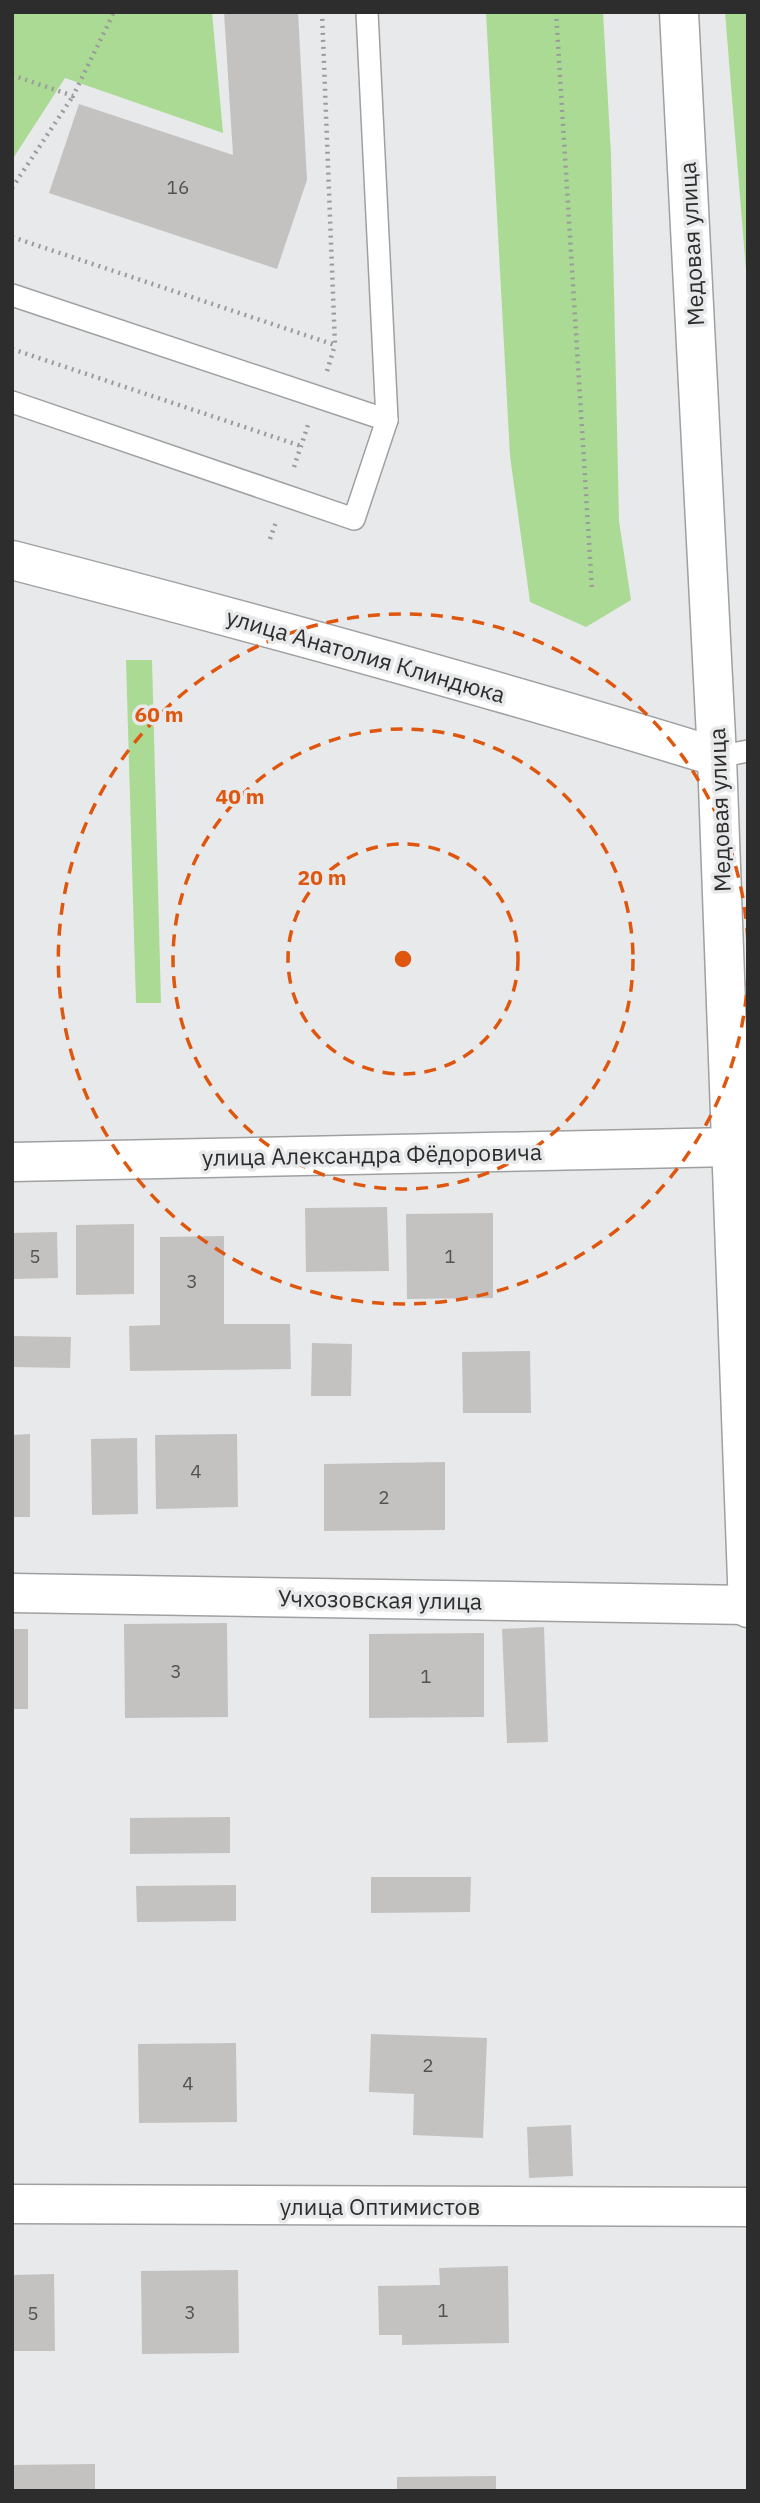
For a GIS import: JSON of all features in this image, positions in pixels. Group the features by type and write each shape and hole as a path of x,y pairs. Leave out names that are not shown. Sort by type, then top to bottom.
{"street":[{"name":"Медовая улица","path":"679,12 732,754 732,1147 748,1606"},
{"name":"улица Анатолия Клиндюка","path":"12,560 732,754"},
{"name":"улица Александра Фёдоровича","path":"12,1162 732,1147"},
{"name":"Учхозовская улица","path":"12,1593 748,1606"},
{"name":"улица Оптимистов","path":"12,2204 748,2207"}],"lane":[{"path":"12,402 354,519 387,420 367,12"},
{"path":"12,295 387,420"}],"path":[{"path":"12,188 73,96 114,12"},
{"path":"271,539 335,345 323,12"},
{"path":"556,12 593,590"},
{"path":"12,75 73,96"},
{"path":"12,237 335,345"},
{"path":"12,349 302,446"}],"green space":[{"path":"12,12 212,12 223,133 65,78 12,160"},
{"path":"486,12 603,12 611,155 619,521 631,600 586,627 530,602 510,456"},
{"path":"725,12 748,12 748,295"},
{"path":"126,660 152,660 161,1003 136,1003"}],"building":[{"path":"224,12 298,12 307,180 277,269 49,193 79,104 233,155"},
{"path":"387,1207 389,1271 306,1272 305,1208"},
{"path":"493,1213 493,1298 407,1299 406,1214"},
{"path":"134,1224 134,1294 76,1295 76,1225"},
{"path":"57,1232 58,1278 12,1279 12,1233"},
{"path":"224,1236 224,1324 290,1324 291,1369 130,1371 129,1326 160,1325 160,1237"},
{"path":"12,1336 71,1337 70,1368 12,1367"},
{"path":"312,1343 352,1344 351,1396 311,1396"},
{"path":"530,1351 531,1413 463,1413 462,1352"},
{"path":"30,1434 30,1517 12,1517 12,1435"},
{"path":"237,1434 238,1507 156,1509 155,1435"},
{"path":"137,1438 138,1514 92,1515 91,1439"},
{"path":"445,1462 445,1530 324,1531 324,1464"},
{"path":"227,1623 228,1717 125,1718 124,1624"},
{"path":"544,1627 548,1742 507,1743 502,1629"},
{"path":"12,1629 28,1629 28,1709 12,1709"},
{"path":"484,1633 484,1717 369,1718 369,1634"},
{"path":"230,1817 230,1853 130,1854 130,1818"},
{"path":"371,1877 471,1877 470,1912 371,1913"},
{"path":"236,1885 236,1921 137,1922 136,1886"},
{"path":"371,2034 487,2038 483,2138 413,2135 414,2094 369,2092"},
{"path":"236,2043 237,2122 139,2123 138,2044"},
{"path":"571,2125 573,2176 529,2178 527,2127"},
{"path":"508,2266 509,2343 402,2345 402,2335 379,2335 378,2286 440,2285 439,2268"},
{"path":"238,2270 239,2353 142,2354 141,2271"},
{"path":"54,2274 55,2351 12,2351 12,2275"},
{"path":"95,2464 95,2491 12,2491 12,2465"},
{"path":"496,2476 496,2491 397,2491 397,2477"}]}
